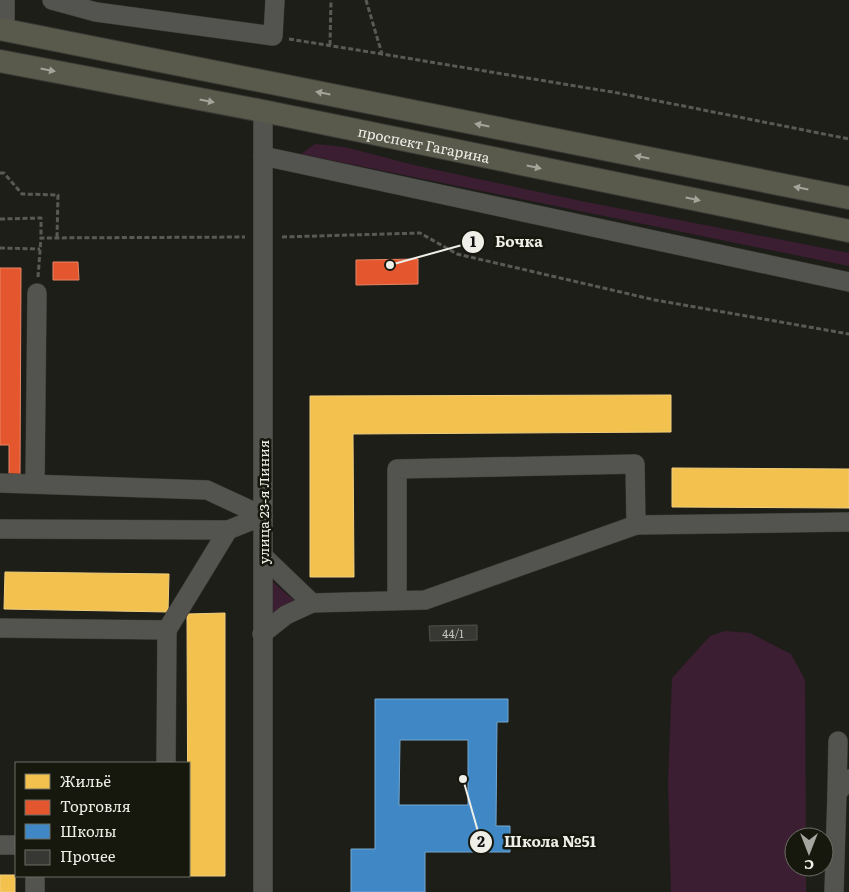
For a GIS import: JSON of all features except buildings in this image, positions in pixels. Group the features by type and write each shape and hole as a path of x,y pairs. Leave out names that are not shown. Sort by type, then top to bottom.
{"main road":[{"path":"0,61 3,30"},
{"name":"проспект Гагарина","path":"3,30 849,198"},
{"name":"проспект Гагарина","path":"0,61 263,111 849,231"}],"street":[{"path":"3,30 5,0"},
{"path":"52,0 96,12 273,36 275,0"},
{"name":"улица 23-я Линия","path":"263,111 263,892"},
{"path":"263,156 849,282"},
{"path":"36,483 37,292"},
{"path":"397,599 397,469 635,464 636,525"},
{"path":"0,482 207,490 263,516"},
{"path":"0,529 228,530 263,516"},
{"path":"262,634 286,616 312,603 397,599 425,600 636,525 849,522"},
{"path":"166,762 167,630 228,530"},
{"path":"263,556 312,603"},
{"path":"0,628 167,630"},
{"path":"834,892 843,786 838,741"},
{"path":"0,845 15,845"},
{"path":"35,877 35,892"}],"path":[{"path":"330,45 331,0"},
{"path":"366,0 382,54"},
{"path":"273,36 618,93 849,139"},
{"path":"0,172 4,172 22,194 58,194 58,238"},
{"path":"0,219 40,218 37,292"},
{"path":"40,238 263,237 420,233 457,254 655,300 849,334"},
{"path":"0,248 40,248"}],"shaded area":[{"path":"315,144 345,147 414,165 581,201 849,253 849,266 301,154"},
{"path":"273,582 296,602 272,615"},
{"path":"725,631 750,633 791,654 805,680 806,827 784,827 784,877 806,877 806,892 671,892 668,783 672,678 710,636"}],"place":[{"name":"Бочка","path":"390,265"},
{"name":"Школа №51","path":"463,779"}]}
